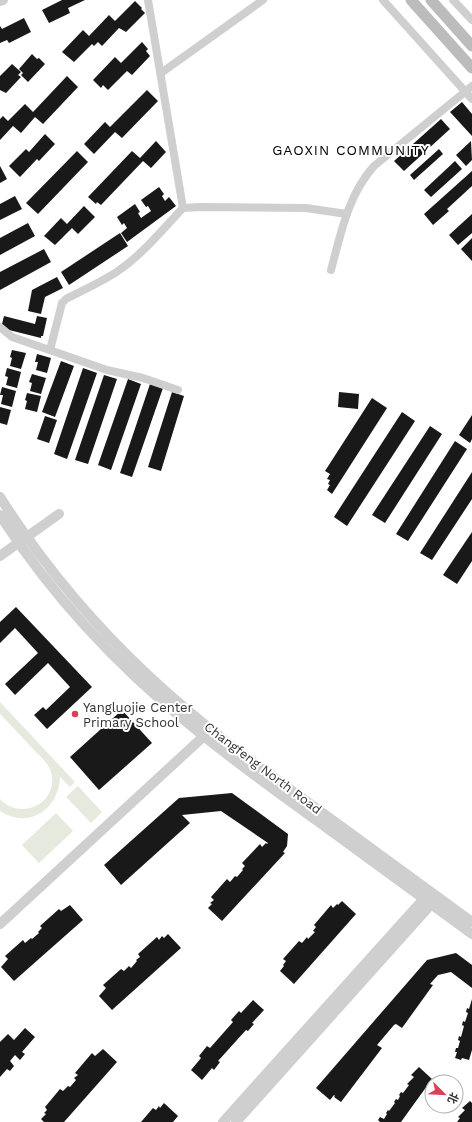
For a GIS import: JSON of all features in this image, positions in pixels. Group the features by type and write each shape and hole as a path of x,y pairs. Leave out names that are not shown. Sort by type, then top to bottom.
{"main road":[{"path":"411,0 472,68"},
{"path":"431,0 472,46"}],"street":[{"path":"148,0 183,208"},
{"path":"161,73 263,0"},
{"path":"383,0 472,99"},
{"path":"453,0 472,20"},
{"path":"331,270 347,214 360,184 374,166 472,86"},
{"path":"50,350 62,303 66,298 107,278 128,264 183,208 255,206 306,208 347,214"},
{"path":"0,327 12,337 107,370 143,378 178,390"},
{"name":"Changfeng North Road","path":"0,496 21,537 50,584 91,632 142,683 204,736 275,791 431,898 472,922"},
{"path":"0,556 21,537 57,511"},
{"name":"Changfeng North Road","path":"0,515 98,625 123,651 172,697 220,736 431,898 472,934"},
{"path":"0,548 21,537"},
{"path":"0,924 204,736"},
{"path":"223,1122 431,898"},
{"path":"236,1122 431,898"}],"shaded area":[{"path":"0,702 75,782 70,787 60,777 54,798 48,807 31,817 21,818 11,816 0,811 0,799 9,806 19,809 38,805 46,798 50,790 52,780 50,769 42,758 0,714"},
{"path":"78,786 102,812 91,823 66,797"},
{"path":"56,813 73,831 39,863 22,845"}],"building":[{"path":"62,0 85,0 68,8 70,13 49,23 42,10"},
{"path":"135,1 145,13 126,32 119,28 102,46 98,42 94,46 92,44 74,62 62,52 83,30 89,36 109,15 115,21"},
{"path":"24,18 31,32 9,43 7,40 0,43 0,26 2,29"},
{"path":"142,42 148,49 146,51 150,56 132,75 127,71 108,90 103,85 101,88 93,80 115,57 121,63"},
{"path":"32,54 45,64 28,82 21,75 23,73 19,69"},
{"path":"12,64 21,72 18,75 21,77 6,93 0,90 0,76"},
{"path":"67,76 78,87 43,124 35,117 21,133 13,126 0,140 0,119 3,116 8,121 25,104 33,112"},
{"path":"147,90 158,101 122,138 115,132 94,154 84,144 105,122 110,127"},
{"path":"462,102 472,114 472,136 450,112"},
{"path":"441,119 450,129 404,171 394,161"},
{"path":"45,134 55,144 39,161 37,159 20,177 9,166 26,149 29,152"},
{"path":"156,141 166,152 151,168 143,161 101,205 97,202 96,204 88,197 132,151 140,158"},
{"path":"471,141 472,160 466,166 456,155"},
{"path":"439,149 443,154 414,180 410,175"},
{"path":"77,151 88,162 38,214 26,203"},
{"path":"455,161 462,169 431,197 424,190"},
{"path":"0,166 7,179 0,183"},
{"path":"472,171 472,186 447,209 449,211 433,225 424,214"},
{"path":"159,187 164,194 162,196 165,201 169,197 176,206 127,242 121,233 127,228 124,223 122,225 117,217 135,204 140,212 138,213 141,218 151,211 141,200"},
{"path":"15,196 22,209 0,220 0,204"},
{"path":"84,206 95,217 78,234 72,228 55,245 44,236 61,218 67,224"},
{"path":"472,214 472,233 458,245 449,235"},
{"path":"28,223 35,236 0,255 0,238"},
{"path":"120,233 128,246 69,285 61,272"},
{"path":"472,238 472,261 461,249"},
{"path":"44,249 51,262 0,290 0,272"},
{"path":"57,277 63,288 45,297 41,314 28,311 32,290"},
{"path":"4,316 35,324 37,316 47,318 43,336 41,336 41,338 1,328"},
{"path":"12,350 26,353 21,369 10,366"},
{"path":"37,354 51,358 47,373 36,370 38,362 35,362"},
{"path":"61,361 74,366 55,417 42,412"},
{"path":"7,368 21,372 17,388 6,385 8,377 5,376"},
{"path":"83,368 97,373 67,459 54,454"},
{"path":"32,374 46,378 41,394 30,391 32,383 29,382"},
{"path":"104,375 117,379 88,464 75,460"},
{"path":"128,379 141,384 111,470 98,465"},
{"path":"150,384 163,388 132,477 120,473"},
{"path":"2,387 16,391 12,407 1,404 3,395 0,395"},
{"path":"172,392 184,396 161,471 148,467"},
{"path":"339,392 359,394 358,409 338,407"},
{"path":"27,393 41,396 37,412 25,409"},
{"path":"372,398 387,408 332,494 327,490 330,485 328,484 330,480 327,479 330,474 325,471"},
{"path":"0,407 11,410 7,425 0,423"},
{"path":"402,412 415,421 347,526 334,517"},
{"path":"472,415 472,439 470,443 459,435"},
{"path":"45,416 57,420 49,443 37,439"},
{"path":"430,426 442,434 385,523 372,515"},
{"path":"455,441 467,449 408,541 396,534"},
{"path":"472,472 472,499 432,560 420,553"},
{"path":"472,532 472,561 457,584 443,575"},
{"path":"16,607 92,687 47,729 34,715 43,707 46,710 70,687 48,663 15,695 5,684 38,653 15,628 0,643 0,622"},
{"path":"122,710 152,743 99,790 70,757"},
{"path":"232,793 288,834 287,846 283,852 285,853 222,921 208,908 212,904 210,903 214,900 211,897 227,879 230,882 235,876 237,877 245,866 242,863 260,844 262,847 268,843 221,811 182,815 190,823 121,885 104,865 179,798"},
{"path":"342,901 356,914 294,984 280,971 286,961 283,959 299,941 302,943 307,937 308,939 315,932 313,931 316,927 314,925 331,905 333,908"},
{"path":"70,905 83,920 14,981 1,967 8,959 5,956 23,940 25,943 39,933 38,932 42,928 40,926 59,909 61,911"},
{"path":"168,934 181,948 112,1010 99,996 106,988 103,985 121,969 124,971 129,966 131,968 140,957 138,954 157,937 159,940 162,936 164,938"},
{"path":"456,953 472,965 472,988 451,972 438,975 430,984 433,985 402,1028 396,1024 394,1025 377,1045 382,1048 341,1102 334,1097 334,1095 330,1100 316,1088 427,960"},
{"path":"472,999 472,1050 469,1060 462,1058 461,1060 455,1058 457,1052 455,1052 456,1048 458,1048 460,1041 458,1040 459,1036 461,1037 464,1026 462,1025 463,1021 465,1022 468,1013 466,1012 467,1008 469,1009"},
{"path":"253,1000 264,1010 252,1023 254,1024 248,1031 246,1030 218,1061 220,1062 214,1070 212,1068 202,1080 191,1070 201,1058 199,1056 207,1046 210,1048 233,1022 231,1020 239,1011 241,1013"},
{"path":"25,1028 35,1037 22,1052 25,1054 20,1060 15,1055 10,1061 14,1066 10,1071 7,1069 0,1077 0,1042 8,1034 14,1040"},
{"path":"103,1049 117,1062 64,1122 44,1122 41,1119 46,1114 44,1113 47,1110 45,1107 60,1089 63,1091 68,1086 70,1087 76,1080 74,1078 78,1075 75,1073 92,1053 95,1056"},
{"path":"419,1067 427,1074 424,1074 424,1090 401,1122 380,1122 378,1120 380,1117 384,1119 387,1114 386,1113 395,1103 394,1102 396,1099 398,1100 401,1092 403,1093 409,1085 407,1084 414,1077 411,1075"},
{"path":"470,1101 472,1103 472,1122 457,1122 460,1118 458,1117 461,1114 464,1114 464,1106"},
{"path":"164,1103 178,1116 173,1122 141,1122 153,1108 156,1110"}],"place":[{"name":"Yangluojie Center Primary School","path":"75,714"}],"district":[{"name":"GAOXIN COMMUNITY","path":"351,150"}]}
